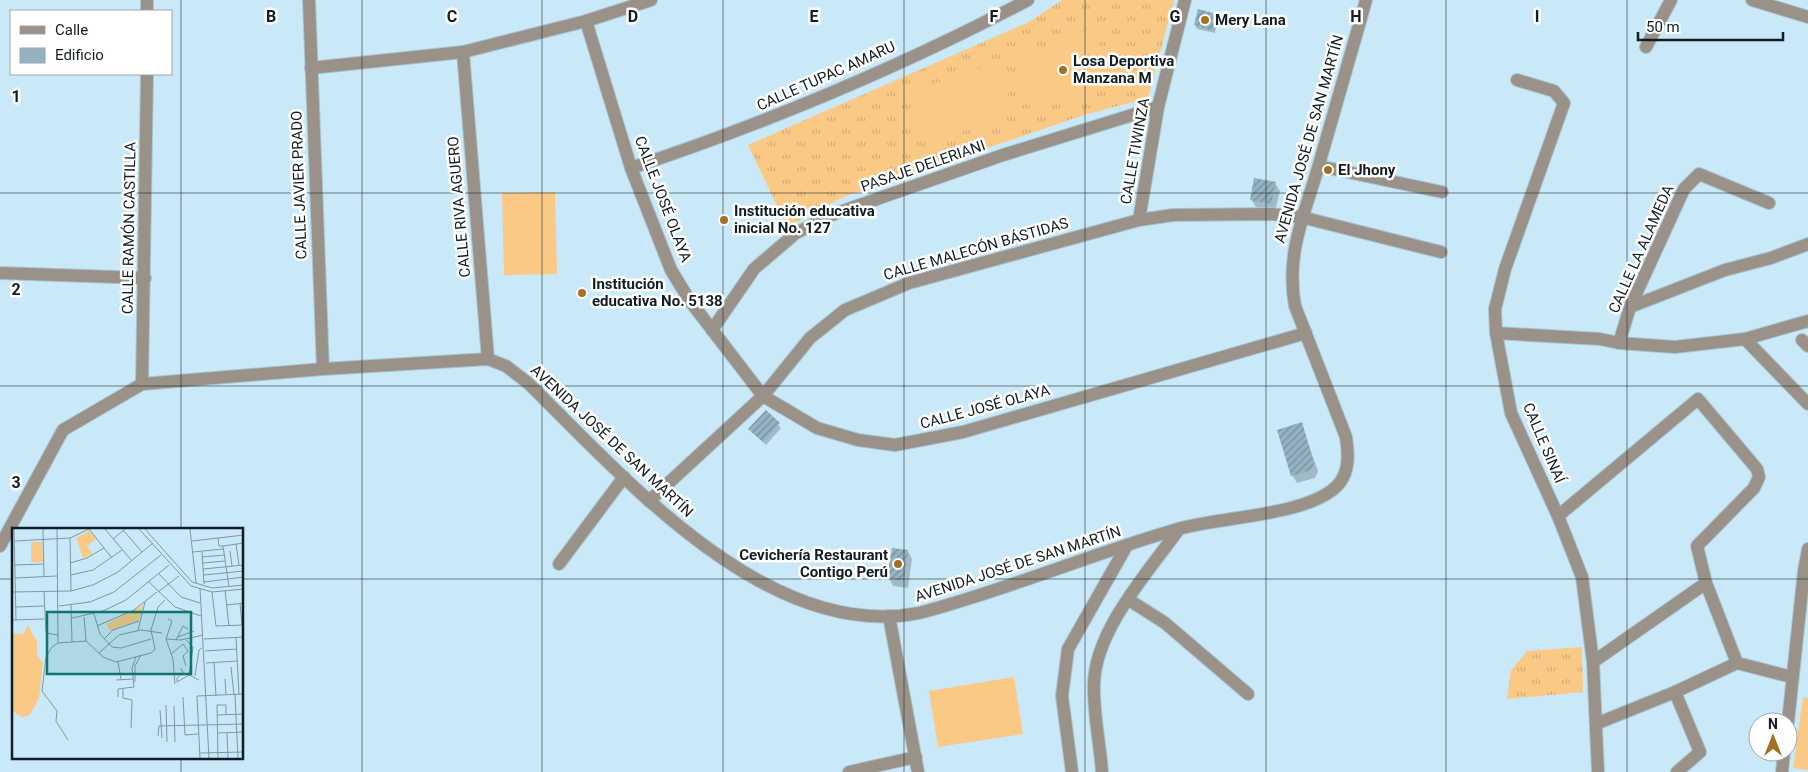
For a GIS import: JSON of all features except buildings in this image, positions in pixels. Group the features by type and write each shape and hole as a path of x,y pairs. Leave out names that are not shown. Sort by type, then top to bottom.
{"street":[{"name":"CALLE JAVIER PRADO","path":"309,0 322,369"},
{"path":"311,68 462,52 586,21 651,0"},
{"name":"CALLE TUPAC AMARU","path":"631,168 722,138 818,99 970,30 1028,0"},
{"name":"CALLE TIWINZA","path":"1139,220 1158,106 1185,0"},
{"name":"AVENIDA JOSÉ DE SAN MARTÍN","path":"0,546 63,430 142,384 322,369 488,359 506,366 528,382 648,501 709,550 779,590 829,609 870,617 901,616 936,608 1179,528 1308,504 1330,492 1344,478 1349,454 1346,437 1295,306 1292,260 1301,217 1319,166 1366,0"},
{"path":"1646,47 1671,0"},
{"path":"1752,0 1808,17"},
{"name":"CALLE JOSÉ OLAYA","path":"586,21 631,168 671,270 690,301 763,396 816,428 858,440 894,444 964,432 1306,333"},
{"name":"CALLE RIVA AGUERO","path":"462,52 488,359"},
{"name":"CALLE RAMÓN CASTILLA","path":"142,384 147,75"},
{"name":"CALLE SINAÍ","path":"1517,80 1554,91 1564,103 1505,268 1495,309 1496,333 1511,413 1558,516 1582,577 1593,662 1598,723 1598,772"},
{"name":"PASAJE DELERIANI","path":"712,330 754,270 796,233 834,214 1003,155 1158,106"},
{"path":"1319,166 1442,192"},
{"name":"CALLE LA ALAMEDA","path":"1619,343 1630,306 1684,189 1699,174 1769,203"},
{"name":"CALLE MALECÓN BÁSTIDAS","path":"648,501 763,396 817,331 845,310 873,296 909,283 1139,220 1173,216 1271,214 1301,217 1441,252"},
{"path":"1630,306 1725,270 1771,258 1808,244"},
{"path":"0,274 145,278"},
{"path":"1496,333 1600,339 1619,343 1670,347 1745,339 1808,320"},
{"path":"1745,339 1808,404"},
{"path":"1558,516 1698,399 1757,469 1759,477 1754,488 1699,543 1697,551 1706,584 1736,663"},
{"path":"559,564 624,477"},
{"path":"1102,772 1094,684 1105,640 1129,600 1179,528"},
{"path":"1072,772 1062,696 1068,649 1126,547"},
{"path":"1789,712 1808,549"},
{"path":"1593,662 1706,584"},
{"path":"1129,600 1165,623 1248,694"},
{"path":"889,616 918,772"},
{"path":"1598,723 1676,692 1736,663 1792,677"},
{"path":"1676,692 1700,752 1677,772"},
{"path":"849,772 916,757"}],"green space":[{"path":"1062,0 1174,0 1148,98 1084,115 843,197 787,227 748,145 1029,22"},
{"name":"Losa Deportiva Manzana M","path":"1092,28 1113,81 1033,112 1013,59"},
{"path":"996,63 1015,113 927,145 907,93"},
{"path":"555,192 557,274 504,275 502,193"},
{"path":"1582,647 1583,692 1507,699 1511,670 1527,651"},
{"path":"1014,677 1023,734 938,747 929,691"},
{"path":"1803,697 1808,698 1808,770 1793,768 1794,762 1798,762 1798,732"}],"place":[{"name":"Mery Lana","path":"1205,20"},
{"name":"Losa Deportiva Manzana M","path":"1063,70"},
{"name":"El Jhony","path":"1328,170"},
{"name":"Institución educativa inicial No. 127","path":"724,220"},
{"name":"Institución educativa No. 5138","path":"582,293"},
{"name":"Cevichería Restaurant Contigo Perú","path":"898,564"}]}
